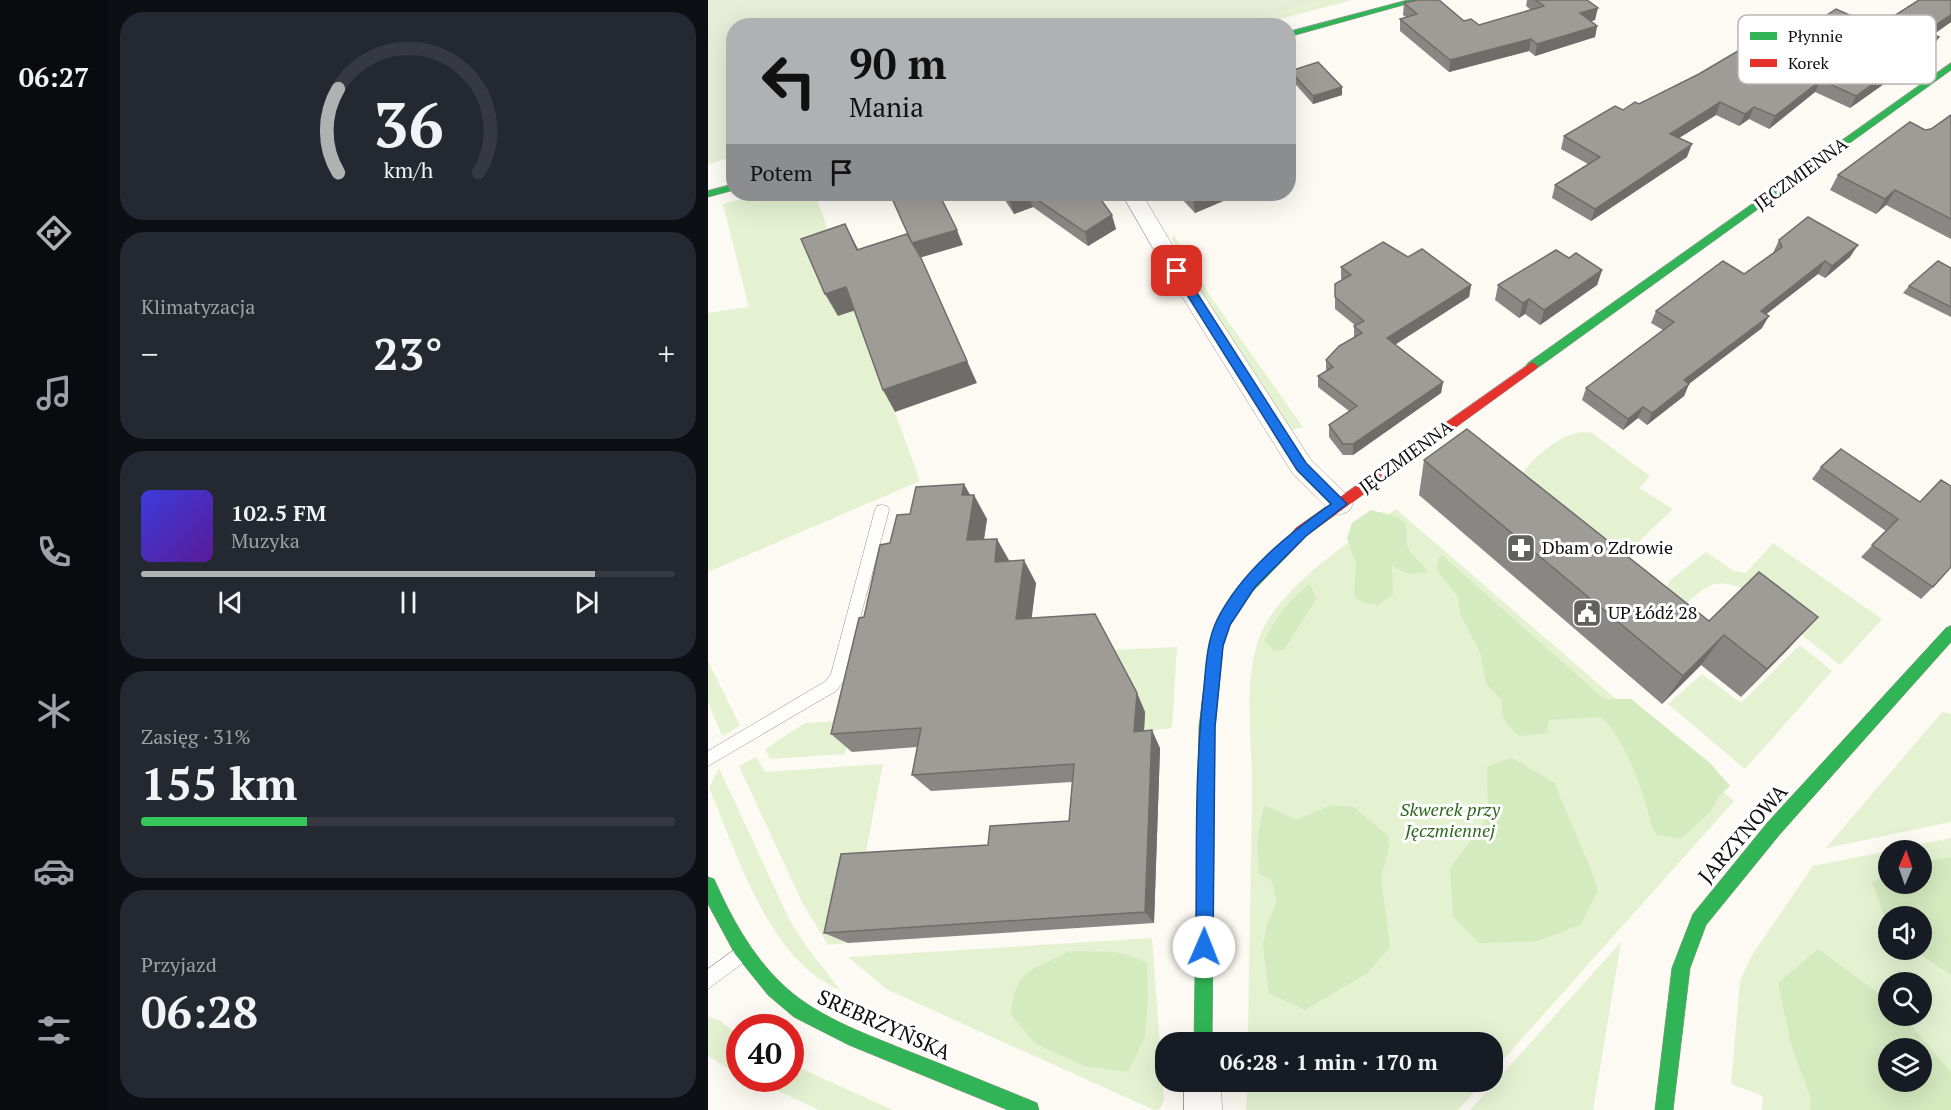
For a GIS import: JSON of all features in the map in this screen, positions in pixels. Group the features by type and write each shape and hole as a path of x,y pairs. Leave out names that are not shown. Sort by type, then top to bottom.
{"street":[{"path":"1296,33 1416,0"},
{"name":"JĘCZMIENNA","path":"1936,77 1951,66"},
{"name":"JĘCZMIENNA","path":"1203,1032 1207,727 1216,646 1223,623 1246,587 1301,532 1926,84"},
{"path":"708,194 726,189"},
{"path":"1136,201 1177,271 1302,467 1340,504"},
{"name":"JARZYNOWA","path":"1664,1110 1681,968 1700,920 1766,837 1951,632"},
{"name":"SREBRZYŃSKA","path":"708,885 718,912 743,953 772,986 804,1013 849,1036 1030,1110"},
{"path":"1203,1092 1203,1110"}],"lane":[{"path":"708,759 831,686 838,677 882,510"},
{"path":"708,980 743,953"}],"green space":[{"path":"708,0 1329,0 1262,18 726,18 726,159 708,164"},
{"path":"1329,0 1352,0 1284,18 1262,18"},
{"path":"734,201 818,201 920,481 708,572 708,313 749,307 723,204"},
{"path":"1174,235 1208,293 1303,427 1292,430 1201,291 1172,239"},
{"path":"1581,432 1592,433 1650,476 1639,488 1673,509 1613,566 1514,485 1526,468 1543,452 1562,439"},
{"name":"Skwerek przy Jęczmiennej","path":"1396,509 1734,801 1503,1060 1503,1032 1248,1032 1252,793 1250,703 1254,657 1260,636 1269,618 1281,602 1310,573 1362,532"},
{"path":"1371,510 1391,515 1404,522 1409,550 1427,572 1409,574 1392,566 1393,595 1377,605 1364,603 1354,596 1356,564 1347,538 1352,523"},
{"path":"1773,543 1882,619 1840,665 1744,589 1724,584 1710,586 1682,608 1667,589 1669,581 1706,552 1734,571 1746,573"},
{"path":"1443,556 1604,699 1631,699 1710,763 1730,786 1719,796 1711,811 1681,839 1655,834 1629,758 1602,717 1549,720 1547,733 1519,736 1503,717 1503,701 1487,685 1480,652 1460,613 1458,597 1437,570 1439,557"},
{"path":"1310,584 1316,599 1284,650 1275,651 1264,641 1295,596"},
{"path":"1800,645 1832,671 1745,769 1668,704 1702,674 1741,703"},
{"path":"1177,647 1172,728 1144,731 1112,650"},
{"path":"708,661 740,726 722,736 708,702"},
{"path":"1942,712 1951,714 1951,822 1826,848"},
{"path":"853,720 845,754 770,759 765,749 805,723"},
{"path":"756,757 765,772 883,764 848,943 828,945 802,902 739,766"},
{"path":"1512,758 1555,783 1598,891 1580,925 1538,941 1479,943 1453,916 1450,868 1488,817 1487,766"},
{"path":"719,768 790,921 840,990 815,976 794,955 758,902 709,788"},
{"path":"1264,805 1296,820 1332,805 1354,807 1388,836 1389,848 1381,878 1390,947 1366,974 1305,1010 1269,993 1263,945 1267,925 1277,901 1271,879 1259,874 1257,841"},
{"path":"1951,838 1951,1110 1762,1110 1763,1096 1731,1084 1740,981 1752,955 1813,866 1878,853 1878,894 1932,894 1932,842"},
{"path":"1951,857 1951,975 1929,960 1932,960 1932,906 1881,906 1872,882 1878,879 1878,894 1932,894 1932,860"},
{"path":"1152,938 1159,1032 1155,1032 1155,1092 1163,1092 1164,1100 1160,1109 1154,1110 888,990 848,957"},
{"path":"1621,942 1593,1110 1470,1110 1486,1092 1503,1092 1503,1073"},
{"path":"1818,949 1878,993 1878,1026 1912,1026 1922,1038 1878,1038 1878,1092 1932,1092 1932,1050 1951,1072 1951,1110 1810,1110 1811,1099 1791,1044 1778,983"},
{"path":"1070,951 1117,952 1147,962 1148,997 1145,1037 1128,1072 1084,1066 1036,1044 1011,1015 1013,1000 1021,980 1036,967"},
{"path":"708,1017 720,1020 726,1025 726,1067 708,1056"},
{"path":"804,1070 893,1110 819,1110 780,1092 804,1092"},
{"path":"1247,1092 1474,1092 1458,1110 1246,1110"}],"building":[{"path":"1417,0 1439,0 1464,21 1471,19 1479,25 1544,6 1535,0 1587,0 1598,8 1580,13 1597,26 1537,44 1531,39 1450,60 1400,19 1417,14 1404,3"},
{"path":"1919,0 1951,0 1951,15 1936,25 1936,15 1896,15"},
{"path":"1836,9 1850,15 1827,15"},
{"path":"1738,51 1738,84 1816,84 1775,116 1754,107 1745,114 1720,102 1670,134 1692,144 1595,209 1555,185 1600,157 1564,136 1615,106 1623,110 1635,102 1639,104 1699,74"},
{"path":"1318,62 1342,87 1313,96 1296,78 1296,69"},
{"path":"1830,84 1873,84 1856,96"},
{"path":"1951,115 1951,219 1895,190 1885,199 1838,175 1910,122 1925,130 1931,129"},
{"path":"893,201 942,201 957,230 912,243"},
{"path":"1039,201 1102,201 1112,215 1085,232"},
{"path":"1808,217 1858,245 1832,266 1825,261 1761,311 1769,316 1684,380 1689,384 1652,413 1643,407 1628,419 1586,388 1674,322 1656,311 1723,261 1744,274 1782,247 1779,240"},
{"path":"845,224 857,250 907,234 921,258 967,361 883,390 846,287 825,294 801,239"},
{"path":"1383,242 1408,257 1422,249 1471,285 1387,338 1443,382 1353,444 1343,444 1329,425 1357,406 1318,376 1333,367 1326,360 1339,346 1362,333 1354,326 1364,321 1335,297 1335,284 1351,275 1341,267"},
{"path":"1556,250 1569,258 1576,253 1602,270 1544,310 1529,299 1523,303 1498,285"},
{"path":"1938,261 1951,268 1951,307 1909,286"},
{"path":"1467,429 1709,621 1759,572 1818,617 1767,669 1724,635 1683,676 1424,460"},
{"path":"1841,449 1920,502 1941,480 1951,486 1951,567 1933,587 1872,545 1898,519 1821,467"},
{"path":"964,484 962,495 974,495 967,540 997,539 995,562 1024,560 1016,619 1095,614 1137,693 1134,732 1152,730 1145,912 824,933 841,854 988,845 990,826 1069,821 1074,764 912,775 921,728 831,734 859,618 864,617 880,545 890,543 897,515 910,514 916,487"}],"traffic: fast":[{"path":"1296,33 1417,0"},
{"path":"1936,77 1951,66"},
{"path":"1532,366 1926,84"},
{"path":"708,194 726,189"},
{"path":"1203,1032 1207,727 1216,646 1223,623 1239,596 1286,548"},
{"path":"1664,1110 1681,968 1699,920 1774,828 1951,632"},
{"path":"708,885 723,917 751,963 788,1001 827,1026 855,1039 1030,1110"}],"traffic: jam":[{"path":"1286,548 1301,532 1532,366"}],"place":[{"name":"Dbam o Zdrowie","path":"1521,548"},
{"name":"UP Łódź 28","path":"1587,613"}],"route":[{"path":"1177,271 1302,467 1340,504 1301,532 1261,571 1239,596 1223,623 1212,672 1207,727 1204,947"}]}
